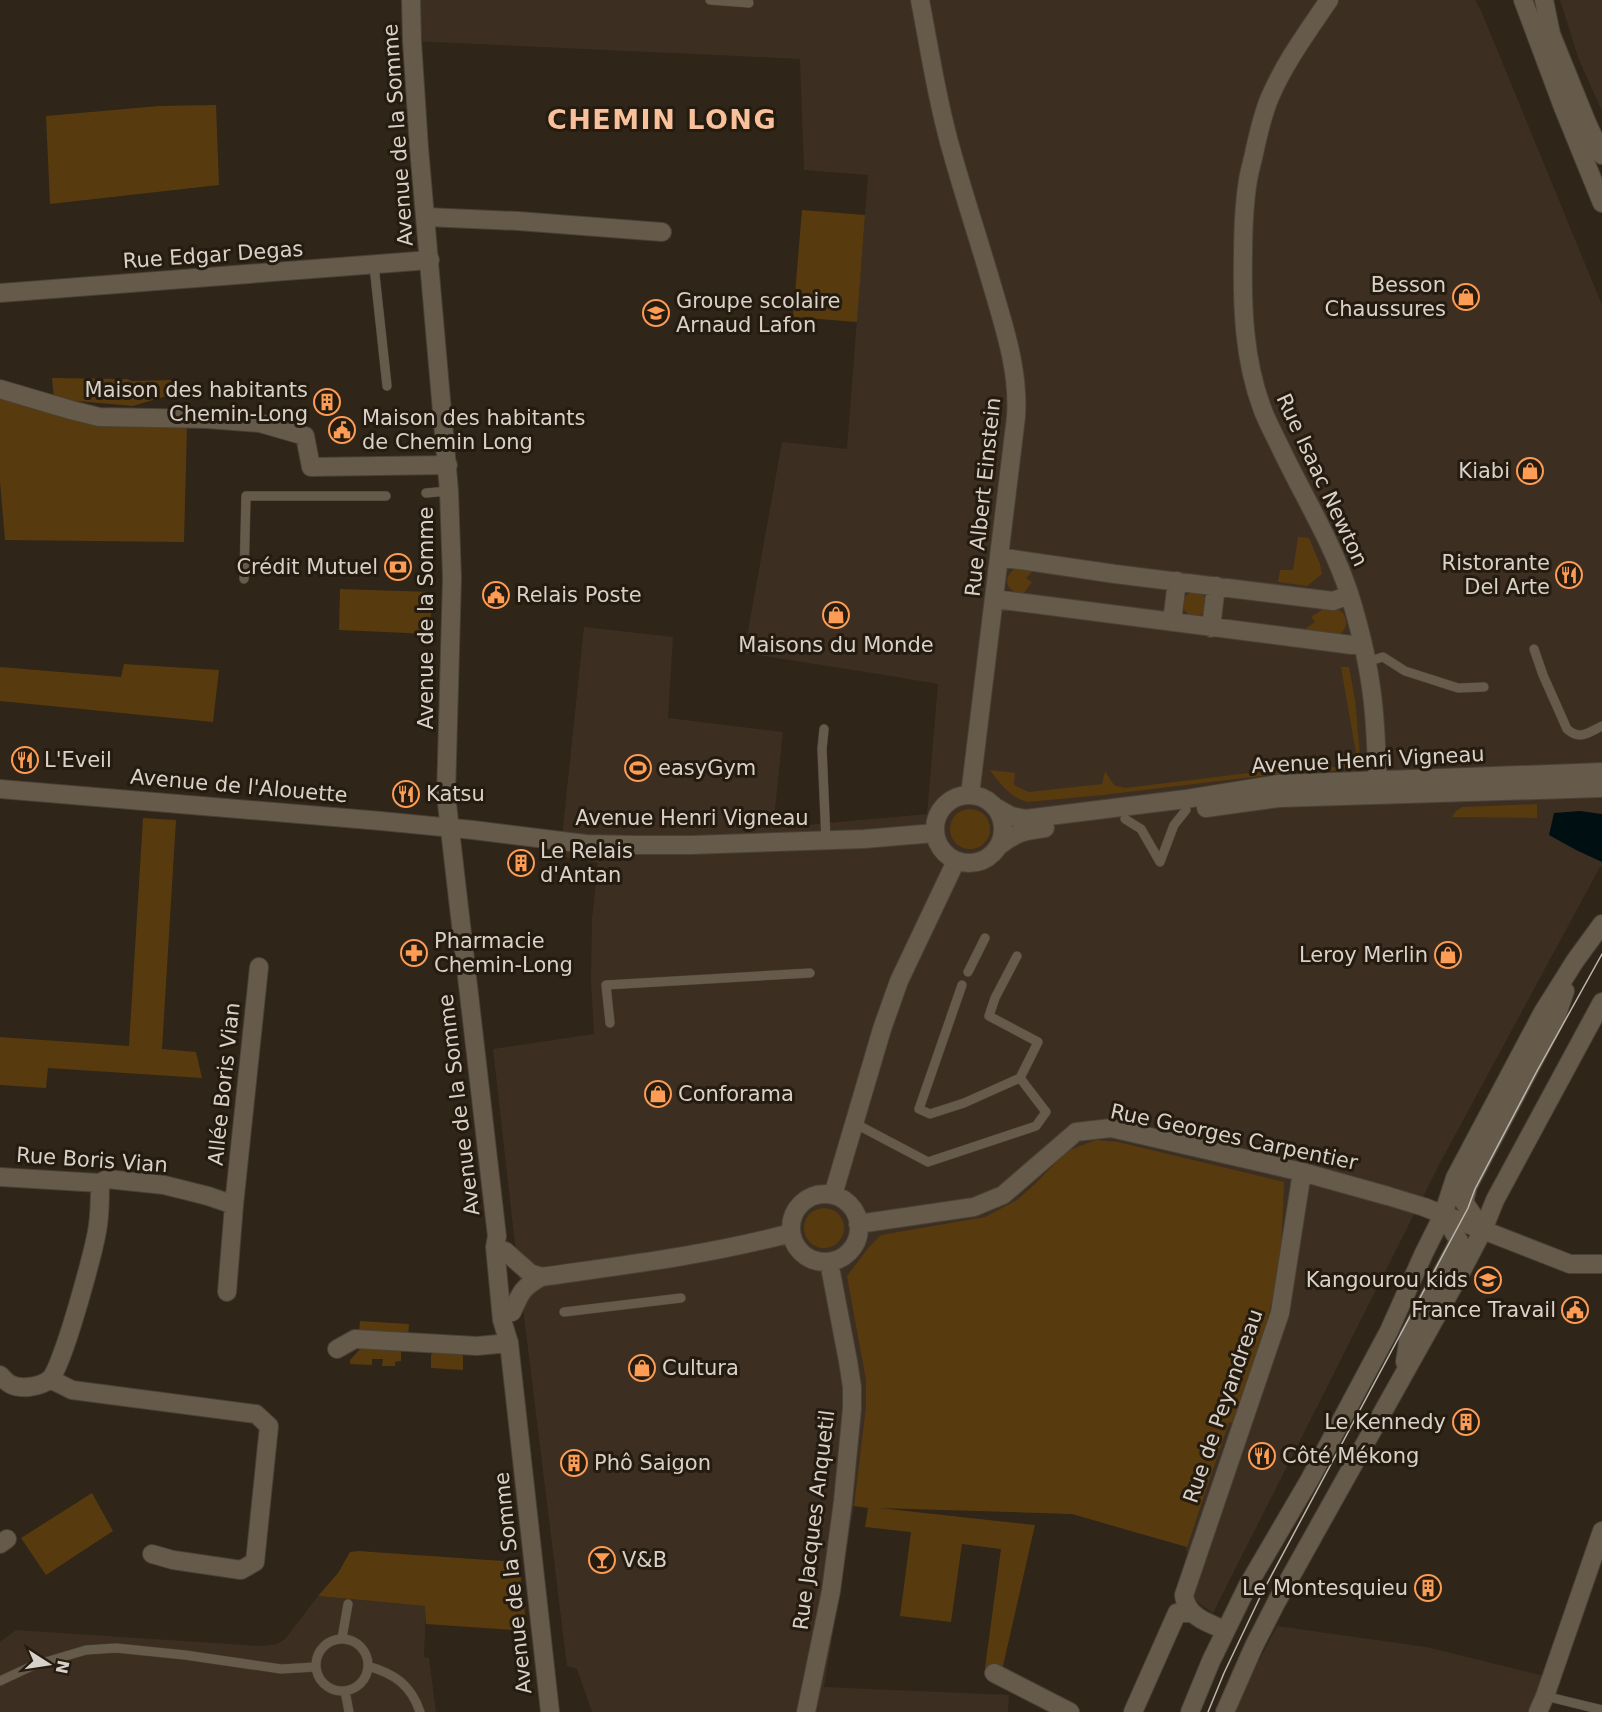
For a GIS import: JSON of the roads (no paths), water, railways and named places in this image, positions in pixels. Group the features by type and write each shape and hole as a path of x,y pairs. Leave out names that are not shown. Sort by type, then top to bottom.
{"street":[{"name":"Avenue de la Somme","path":"411,0 412,41 436,346 448,465 452,578 446,795 501,1243 512,1312 509,1343"},
{"name":"Rue Albert Einstein","path":"920,0 937,93 952,154 1014,365 1017,401 970,795"},
{"name":"Rue Isaac Newton","path":"1329,0 1295,49 1270,96 1264,114 1248,181 1243,236 1242,286 1246,347 1262,410 1339,564 1349,595 1362,644 1373,703 1378,780"},
{"path":"1523,0 1602,203"},
{"path":"1544,0 1551,34 1602,155"},
{"path":"426,217 518,221 662,232"},
{"name":"Rue Edgar Degas","path":"0,294 430,260"},
{"path":"0,388 99,417 207,419 260,423 305,436 311,467 448,465"},
{"path":"999,557 1177,582 1333,600 1349,595"},
{"path":"1172,622 1177,582"},
{"path":"1211,628 1216,586"},
{"path":"995,599 1211,628 1352,645 1362,644"},
{"name":"Avenue Henri Vigneau","path":"970,795 980,796 990,801 1011,816 1026,819 1186,799 1279,784 1602,772"},
{"name":"Avenue Henri Vigneau","path":"956,861 976,863 986,859 1000,845 1023,831 1279,798 1602,788"},
{"name":"Avenue de l'Alouette","path":"0,791 25,790 449,828"},
{"path":"833,1195 882,1029 899,981 956,861 942,850 935,833 936,821 940,810 949,802 959,796 970,795"},
{"path":"997,808 1004,826 1000,845"},
{"name":"Avenue Henri Vigneau","path":"449,828 586,844 627,845 826,840 935,833"},
{"path":"1190,1712 1225,1630 1257,1568 1310,1479 1389,1331 1443,1215 1455,1178 1544,1012 1575,961 1602,924"},
{"path":"1483,1230 1464,1202 1468,1185 1555,1020 1575,961"},
{"name":"Allée Boris Vian","path":"234,1204 259,967"},
{"path":"1225,1712 1277,1601 1483,1230 1496,1200 1602,1002"},
{"name":"Rue Georges Carpentier","path":"858,1224 974,1207 1003,1196 1076,1132 1111,1128 1302,1172 1388,1196 1570,1264 1602,1264"},
{"name":"Rue de Peyandreau","path":"1193,1613 1185,1603 1184,1595 1280,1312 1302,1172"},
{"name":"Rue Boris Vian","path":"0,1177 100,1183 107,1179 164,1185 234,1204"},
{"path":"0,1375 9,1384 19,1387 40,1384 51,1379 62,1355 95,1243 99,1222 100,1183"},
{"path":"821,1194 833,1195 847,1202 855,1212 858,1224 855,1244 847,1254 829,1262 807,1257 798,1249 791,1233 792,1220 801,1203 821,1194"},
{"path":"227,1293 234,1204"},
{"path":"1402,1376 1409,1336 1459,1241 1443,1215"},
{"path":"512,1312 520,1293 541,1277 667,1259 791,1233"},
{"name":"Avenue de la Somme","path":"501,1243 495,1247 502,1320 509,1343 550,1712"},
{"path":"501,1243 530,1273 541,1277"},
{"name":"Rue Jacques Anquetil","path":"806,1712 831,1591 852,1409 852,1387 848,1361 829,1262"},
{"path":"337,1348 355,1339 477,1346 509,1343"},
{"path":"51,1379 72,1390 256,1414 268,1426 255,1562 241,1570 172,1560 152,1554"},
{"path":"1542,1704 1602,1531"},
{"path":"1133,1712 1177,1613 1193,1613 1225,1630"},
{"path":"994,1673 1070,1712"}],"lane":[{"path":"710,0 748,3"},
{"path":"374,266 387,387"},
{"path":"426,493 449,491"},
{"path":"244,579 246,496 386,496"},
{"path":"1534,649 1543,675 1568,729 1574,734 1581,735 1602,726"},
{"path":"1366,662 1383,657 1405,671 1458,688 1484,687"},
{"path":"824,729 822,749 826,840"},
{"path":"1125,819 1141,829 1160,862 1174,825 1186,810"},
{"path":"968,972 985,938"},
{"path":"963,985 951,1013 919,1109 930,1114 964,1103 1020,1078 1038,1042 989,1016 995,998 1017,956"},
{"path":"610,1023 606,985 810,973"},
{"path":"854,1123 928,1162 1036,1126 1046,1112 1020,1078"},
{"path":"564,1312 681,1298"},
{"path":"342,1638 348,1604"},
{"path":"342,1638 351,1640 364,1650 368,1666 361,1683 345,1691 337,1691 322,1683 315,1667 319,1650 333,1639 342,1638"},
{"path":"0,1681 32,1666 86,1650 116,1648 185,1655 280,1669 315,1667"},
{"path":"368,1666 397,1679 409,1688 420,1712"},
{"path":"345,1691 349,1712"},
{"path":"1542,1704 1602,1710"}],"tram line":[{"path":"1208,1712 1262,1593 1468,1208 1475,1189 1537,1071 1602,954"}],"place":[{"name":"Besson Chaussures","path":"1466,297"},
{"name":"Groupe scolaire Arnaud Lafon","path":"656,313"},
{"name":"Maison des habitants Chemin-Long","path":"327,402"},
{"name":"Maison des habitants de Chemin Long","path":"342,430"},
{"name":"Kiabi","path":"1530,471"},
{"name":"Crédit Mutuel","path":"398,567"},
{"name":"Ristorante Del Arte","path":"1569,575"},
{"name":"Relais Poste","path":"496,595"},
{"name":"Maisons du Monde","path":"836,615"},
{"name":"L'Eveil","path":"25,760"},
{"name":"easyGym","path":"638,768"},
{"name":"Katsu","path":"406,794"},
{"name":"Le Relais d'Antan","path":"521,863"},
{"name":"Pharmacie Chemin-Long","path":"414,953"},
{"name":"Leroy Merlin","path":"1448,955"},
{"name":"Conforama","path":"658,1094"},
{"name":"Kangourou kids","path":"1488,1280"},
{"name":"France Travail","path":"1575,1310"},
{"name":"Cultura","path":"642,1368"},
{"name":"Le Kennedy","path":"1466,1422"},
{"name":"Côté Mékong","path":"1262,1456"},
{"name":"Phô Saigon","path":"574,1463"},
{"name":"V&B","path":"602,1560"},
{"name":"Le Montesquieu","path":"1428,1588"}],"district":[{"name":"CHEMIN LONG","path":"662,120"}]}
